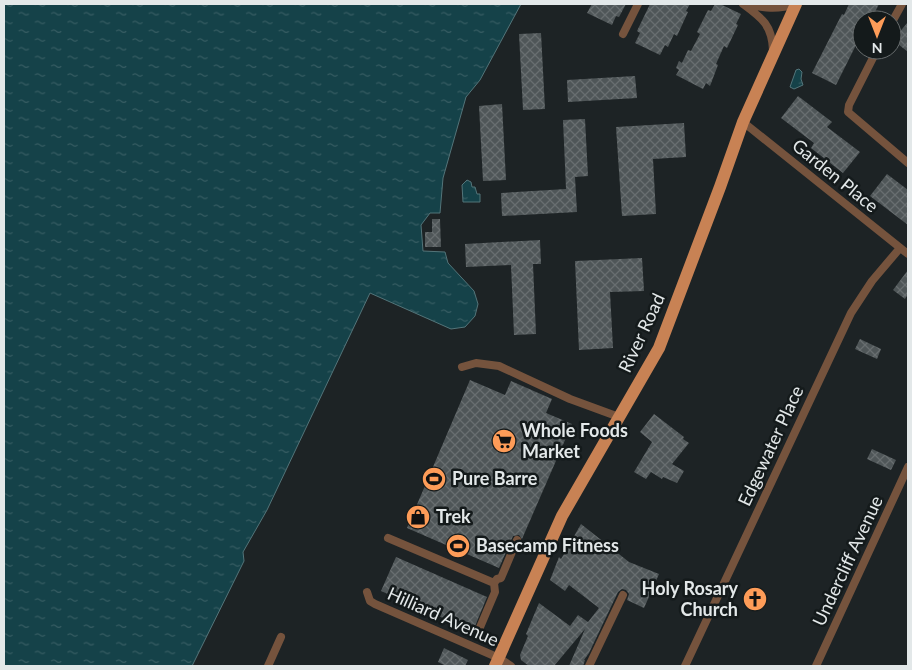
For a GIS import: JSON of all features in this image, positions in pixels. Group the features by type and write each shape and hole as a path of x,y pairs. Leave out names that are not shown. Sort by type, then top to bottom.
{"main road":[{"name":"River Road","path":"497,662 562,516 659,348 743,122 795,4"}],"street":[{"path":"623,34 638,4"},
{"path":"745,4 770,9 785,8 795,4"},
{"path":"745,4 766,24 772,39 773,53"},
{"path":"872,60 849,105 848,112 908,163"},
{"name":"Garden Place","path":"743,122 908,254"},
{"name":"Edgewater Place","path":"685,666 846,321 872,282 900,248"},
{"path":"462,367 476,363 500,366 570,399 619,417"},
{"name":"Undercliff Avenue","path":"816,666 908,467"},
{"path":"388,538 494,583"},
{"path":"494,583 497,579 501,578 518,540"},
{"path":"478,632 496,592 494,583"},
{"name":"Hilliard Avenue","path":"367,592 370,601 375,604 497,662 510,666"},
{"path":"589,666 623,595"},
{"path":"268,666 281,637"}],"water":[{"path":"4,4 521,4 480,80 466,97 443,178 440,213 430,213 421,225 423,251 445,252 448,263 474,291 478,304 475,316 465,327 451,329 370,293 267,510 243,552 244,561 192,666 4,666"},
{"path":"799,69 802,72 801,79 803,85 794,89 790,87 796,70"},
{"path":"467,180 471,182 472,187 475,187 477,194 480,194 480,202 463,202 462,185"}],"building":[{"path":"592,4 626,4 619,17 616,16 612,25 587,13"},
{"path":"650,4 690,4 677,36 674,34 668,47 665,45 660,55 635,43 640,33 637,31"},
{"path":"715,4 720,4 741,14 727,48 724,46 716,64 718,65 710,86 706,83 703,89 676,75 679,70 676,68 679,61 682,63 688,50 691,51 700,34 697,32 708,10 711,11"},
{"path":"849,4 879,4 876,10 852,10 852,53 836,85 812,73 842,14 844,15"},
{"path":"908,22 908,52 902,47 902,29"},
{"path":"541,33 545,109 523,110 519,34"},
{"path":"635,76 637,98 568,102 567,80"},
{"path":"798,96 832,122 827,127 860,152 843,173 811,148 814,143 781,118"},
{"path":"502,104 506,180 483,181 479,106"},
{"path":"585,119 588,176 575,177 577,212 502,216 501,193 566,189 563,120"},
{"path":"684,123 686,157 653,159 656,214 622,216 616,127"},
{"path":"887,174 908,190 908,225 870,196"},
{"path":"432,219 440,219 441,247 425,247 425,232 432,232"},
{"path":"540,240 541,264 533,264 536,334 514,335 511,265 466,267 465,244"},
{"path":"642,258 644,291 610,292 613,348 579,350 575,261"},
{"path":"908,270 908,294 905,299 893,290"},
{"path":"860,339 881,349 877,359 855,349"},
{"path":"470,380 505,395 511,381 552,399 546,413 572,424 522,539 519,535 513,536 499,568 407,528"},
{"path":"654,414 689,443 672,464 684,471 677,483 663,477 662,479 651,472 646,479 634,472 652,442 640,432"},
{"path":"872,449 896,460 891,470 867,459"},
{"path":"581,524 629,562 659,574 644,608 627,600 629,594 626,590 622,589 618,592 584,660 583,666 569,666 585,629 554,666 529,666 521,660 520,655 528,636 526,634 539,603 570,626 578,615 588,622 599,608 569,585 565,591 550,580 559,557 561,559"},
{"path":"396,557 487,597 473,631 381,591"},
{"path":"444,648 468,660 465,666 446,666 438,662"}],"place":[{"name":"Whole Foods Market","path":"504,441"},
{"name":"Pure Barre","path":"434,479"},
{"name":"Trek","path":"418,517"},
{"name":"Basecamp Fitness","path":"458,546"},
{"name":"Holy Rosary Church","path":"755,599"}]}
